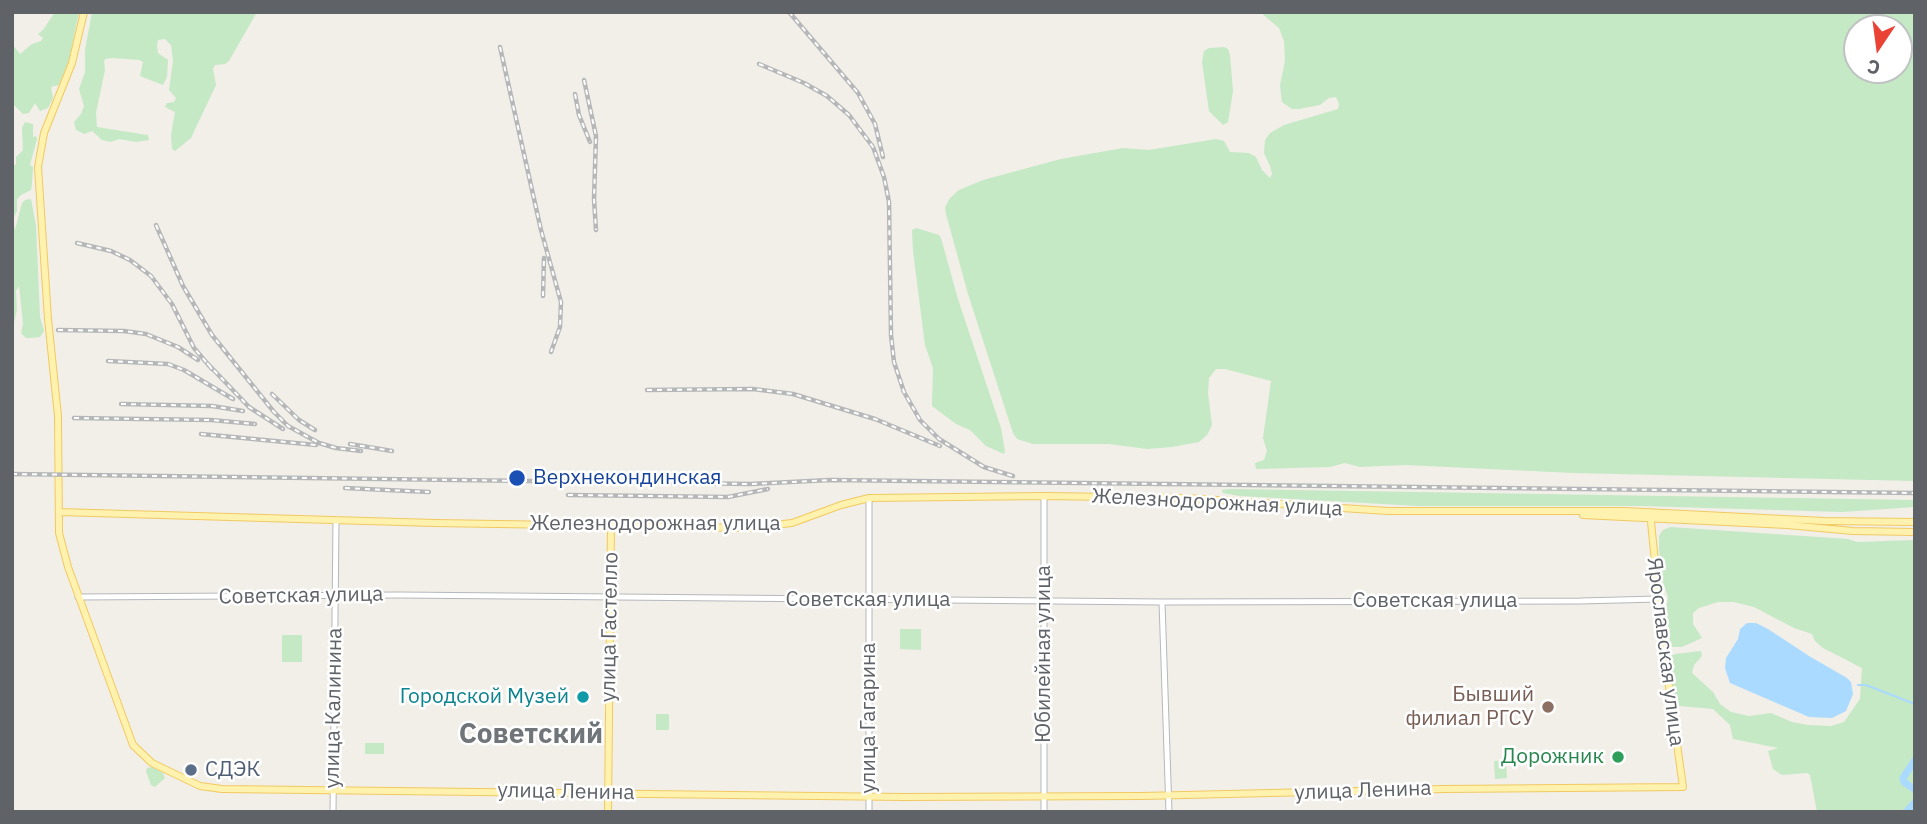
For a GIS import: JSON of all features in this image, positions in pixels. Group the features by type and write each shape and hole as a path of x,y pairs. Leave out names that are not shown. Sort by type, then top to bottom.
{"main road":[{"path":"78,597 61,540 57,394 47,318 38,167 44,133 72,63 85,12"},
{"name":"Железнодорожная улица","path":"59,512 336,521 769,527 801,521 841,505 869,498 1044,496 1186,498 1398,511 1650,515"},
{"name":"Железнодорожная улица","path":"1540,512 1650,515"},
{"path":"1650,515 1853,531 1915,532"},
{"path":"1650,515 1915,522"},
{"name":"Ярославская улица","path":"1650,515 1658,599 1683,787"},
{"path":"1629,516 1643,522 1652,544"},
{"path":"1652,544 1655,524 1659,520 1669,518"},
{"name":"улица Гастелло","path":"608,812 611,526"},
{"name":"улица Ленина","path":"78,597 133,745 152,763 175,776 205,787 869,797 1044,797 1683,787"}],"street":[{"name":"Юбилейная улица","path":"1044,496 1044,812"},
{"name":"улица Гагарина","path":"869,498 869,812"},
{"name":"улица Калинина","path":"333,812 336,521"},
{"name":"Советская улица","path":"78,597 336,595 1162,602 1658,599"},
{"path":"1162,602 1169,812"}],"green space":[{"path":"55,12 79,12 69,60 59,85 51,87 53,98 48,108 40,111 35,103 29,113 23,114 12,103 12,44 20,54 32,44 41,41 43,38 38,34"},
{"path":"92,12 257,12 229,61 215,65 213,69 216,85 191,138 175,151 172,149 171,135 175,112 165,107 176,98 169,90 173,61 171,45 165,39 158,40 157,45 158,53 168,60 167,77 163,85 140,76 143,62 139,60 112,58 104,61 105,70 96,113 97,127 148,135 149,140 136,142 119,139 111,142 102,140 92,131 84,134 76,130 74,122 84,106 79,89 85,72 85,50"},
{"path":"1260,12 1915,12 1915,481 1574,473 1405,465 1360,467 1345,463 1330,467 1256,469 1255,463 1264,460 1267,451 1263,438 1271,381 1225,369 1216,369 1209,378 1212,425 1207,435 1199,442 1147,449 1109,444 1033,444 1017,439 968,294 946,214 945,207 950,198 959,190 983,180 1061,159 1123,148 1149,150 1216,139 1224,141 1230,152 1249,153 1256,157 1262,170 1270,178 1272,174 1264,153 1265,140 1270,133 1284,125 1338,109 1339,104 1336,97 1329,98 1320,105 1299,109 1292,109 1282,102 1280,85 1285,61 1284,41 1279,28"},
{"path":"1224,47 1230,55 1233,91 1228,122 1223,125 1209,111 1202,62 1204,51"},
{"path":"25,122 33,124 33,137 36,136 37,139 30,165 33,167 32,183 31,190 17,199 17,211 13,219 15,230 22,203 31,199 36,226 40,317 44,331 40,337 31,338 26,338 21,333 23,323 19,286 16,291 17,310 12,332 12,167 23,150 22,128"},
{"path":"916,228 941,238 958,299 1001,428 1004,454 986,446 970,430 956,424 932,406 933,368 925,345 913,251 912,230"},
{"path":"1222,490 1915,500 1915,507 1842,512 1643,506 1418,506 1223,493"},
{"path":"1670,527 1848,539 1857,542 1915,540 1915,812 1817,812 1810,775 1782,775 1773,769 1768,751 1778,748 1733,739 1730,725 1713,709 1679,706 1675,699 1669,664 1670,656 1675,654 1701,651 1702,656 1694,665 1692,673 1713,692 1720,704 1731,712 1749,716 1771,713 1808,725 1831,726 1844,722 1860,699 1862,668 1823,648 1812,634 1794,628 1754,607 1734,602 1718,602 1699,608 1693,613 1693,624 1702,638 1682,647 1671,647 1666,612 1668,597 1662,579 1659,548 1659,536 1663,530"},
{"path":"900,629 921,629 921,650 900,649"},
{"path":"282,635 302,635 302,662 282,662"},
{"path":"656,714 669,714 669,730 656,730"},
{"path":"365,743 384,743 384,754 365,754"},
{"path":"1506,760 1507,778 1495,779 1494,761"},
{"path":"152,767 163,773 165,778 155,787 151,785 146,771"}],"water":[{"path":"1747,623 1756,623 1768,629 1847,678 1851,682 1853,694 1846,711 1832,718 1809,717 1730,683 1725,668 1726,658 1738,639 1740,629"}],"waterway":[{"path":"1858,685 1866,685 1915,704"},
{"path":"1915,760 1903,778 1904,782 1915,790"},
{"path":"1906,812 1915,802"}],"railway":[{"path":"789,12 858,93 875,124 883,157"},
{"path":"500,47 541,230 561,302 560,327 551,352"},
{"path":"759,64 827,96 849,115 873,147 884,177 889,202 891,335 894,362 904,392 920,420 939,439 984,467 1013,476"},
{"path":"584,80 596,136 596,230"},
{"path":"575,94 579,115 590,142"},
{"path":"156,225 183,286 212,335 274,412 288,426 319,443 361,451"},
{"path":"77,243 111,251 130,260 151,276 172,304 194,348 212,369"},
{"path":"543,296 544,258"},
{"path":"58,330 146,334 178,347 198,360"},
{"path":"108,361 168,364 184,370 233,399"},
{"path":"207,363 249,407 283,429"},
{"path":"647,390 753,389 793,394 875,419 940,446"},
{"path":"272,394 299,420 315,430"},
{"path":"121,404 212,406 243,411"},
{"path":"74,418 211,420 255,424"},
{"path":"201,434 316,445"},
{"path":"350,444 392,451"},
{"path":"12,474 751,484 830,480 1915,493"},
{"path":"345,488 429,492"},
{"path":"568,495 728,497 768,489"}],"place":[{"name":"Верхнекондинская","path":"517,478"},
{"name":"Городской Музей","path":"583,697"},
{"name":"Бывший филиал РГСУ","path":"1548,707"},
{"name":"Дорожник","path":"1618,757"},
{"name":"СДЭК","path":"191,770"}],"district":[{"name":"Советский","path":"531,735"}]}
